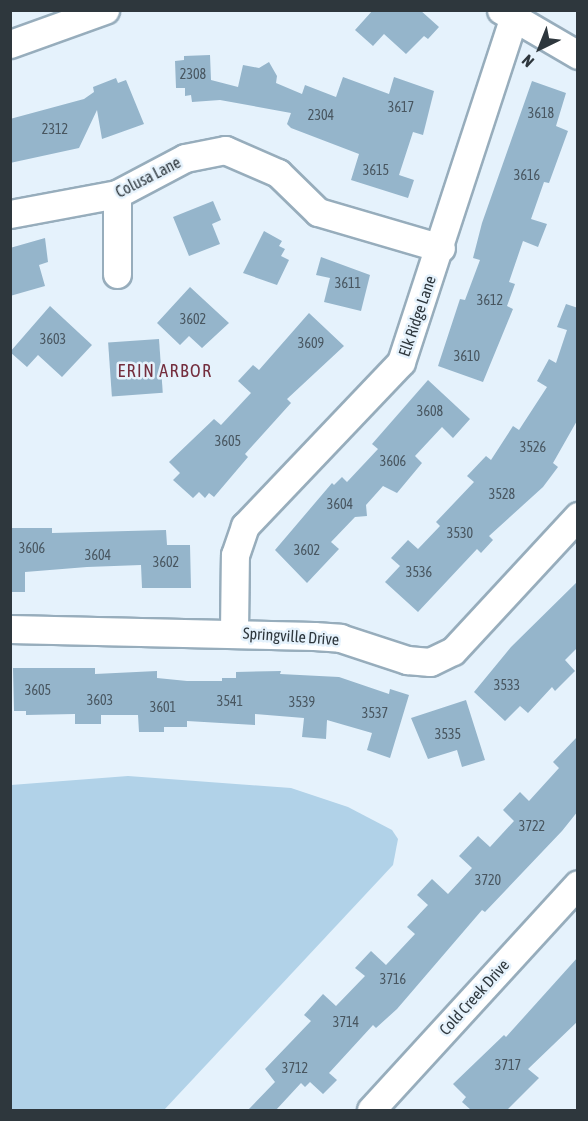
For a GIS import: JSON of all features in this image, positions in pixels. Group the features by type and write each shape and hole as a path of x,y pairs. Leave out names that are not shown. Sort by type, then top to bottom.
{"street":[{"path":"10,44 67,18 105,10"},
{"path":"507,15 578,55"},
{"name":"Elk Ridge Lane","path":"234,632 235,555 245,526 402,362 441,248 507,15"},
{"name":"Colusa Lane","path":"10,214 117,194 185,158 225,150 278,173 318,212 441,248"},
{"path":"117,194 117,274"},
{"name":"Springville Drive","path":"10,629 234,632 340,638 407,660 430,663 453,651 578,516"},
{"name":"Cold Creek Drive","path":"375,1109 578,884"}],"water":[{"path":"128,776 291,788 348,807 392,830 398,839 393,865 164,1110 11,1110 11,785"}],"building":[{"path":"373,10 420,10 439,27 428,39 424,36 406,54 384,34 373,46 355,30"},
{"path":"210,55 211,80 238,87 243,65 259,68 269,62 277,76 276,83 302,94 305,85 336,97 343,77 389,94 394,77 434,91 423,135 413,132 399,175 414,180 408,198 351,180 359,154 291,128 287,124 291,113 220,100 192,102 191,95 185,96 185,88 176,88 175,61 184,60 184,56"},
{"path":"116,78 118,83 126,80 144,124 102,139 97,110 79,148 10,163 10,119 84,99 94,92 93,87"},
{"path":"532,81 566,93 556,126 568,131 549,183 544,182 531,219 547,224 538,247 523,241 509,282 515,284 507,306 513,309 483,382 438,366 460,299 465,300 480,260 473,258 482,223"},
{"path":"213,201 221,220 212,224 220,244 189,256 173,217"},
{"path":"264,231 282,241 279,246 285,249 281,256 289,260 277,285 243,273"},
{"path":"45,238 48,262 39,265 45,286 10,296 10,248"},
{"path":"321,257 370,275 361,311 324,302 330,278 316,275"},
{"path":"190,287 229,323 202,348 189,336 180,345 157,323"},
{"path":"566,304 578,308 578,419 553,463 558,467 543,487 489,536 493,540 481,553 477,549 418,612 385,582 400,566 391,558 408,540 418,549 440,526 436,522 474,482 467,476 486,456 491,460 513,426 519,430 547,387 537,381 549,359 556,363 567,330 557,327"},
{"path":"50,306 92,345 62,377 38,355 27,367 10,352"},
{"path":"309,313 344,346 287,399 291,403 245,454 248,457 214,497 209,493 205,498 199,492 193,498 173,480 180,473 169,462 214,419 221,425 251,393 238,381 253,365 259,370"},
{"path":"159,339 163,393 112,396 108,343"},
{"path":"428,380 470,419 453,438 442,427 415,456 422,463 397,493 383,486 366,505 367,516 355,517 331,542 339,549 307,583 275,550 332,483 334,485 342,477 347,482 378,449 372,444"},
{"path":"10,528 52,528 52,533 166,530 167,545 190,545 191,588 142,588 141,565 25,572 25,592 10,592"},
{"path":"578,581 578,647 565,660 575,671 555,691 552,687 528,713 520,706 505,721 474,692 511,647"},
{"path":"13,668 95,668 95,674 157,671 157,678 187,681 222,681 222,678 236,678 236,672 281,671 280,674 339,677 389,694 390,689 409,695 390,758 367,750 372,733 327,720 326,739 302,737 304,718 255,714 255,725 187,721 187,727 164,727 164,732 139,732 138,715 101,715 101,724 75,724 75,714 26,715 26,711 14,711"},
{"path":"466,700 485,760 462,767 457,750 428,759 411,718"},
{"path":"578,736 578,811 562,831 485,912 482,910 397,1009 376,1028 373,1025 329,1073 337,1080 323,1094 310,1082 305,1087 301,1083 276,1110 248,1110 275,1082 265,1069 311,1021 304,1015 323,994 336,1006 365,976 355,968 371,951 386,965 415,934 407,927 428,905 417,895 432,879 448,894 472,868 459,856 478,836 490,847 514,821 503,810 520,792 529,801 559,768 553,762"},
{"path":"578,957 578,1021 528,1069 539,1078 507,1110 471,1110 462,1102 466,1097 453,1084 504,1035 506,1037"}],"district":[{"name":"ERIN ARBOR","path":"165,371"}]}
